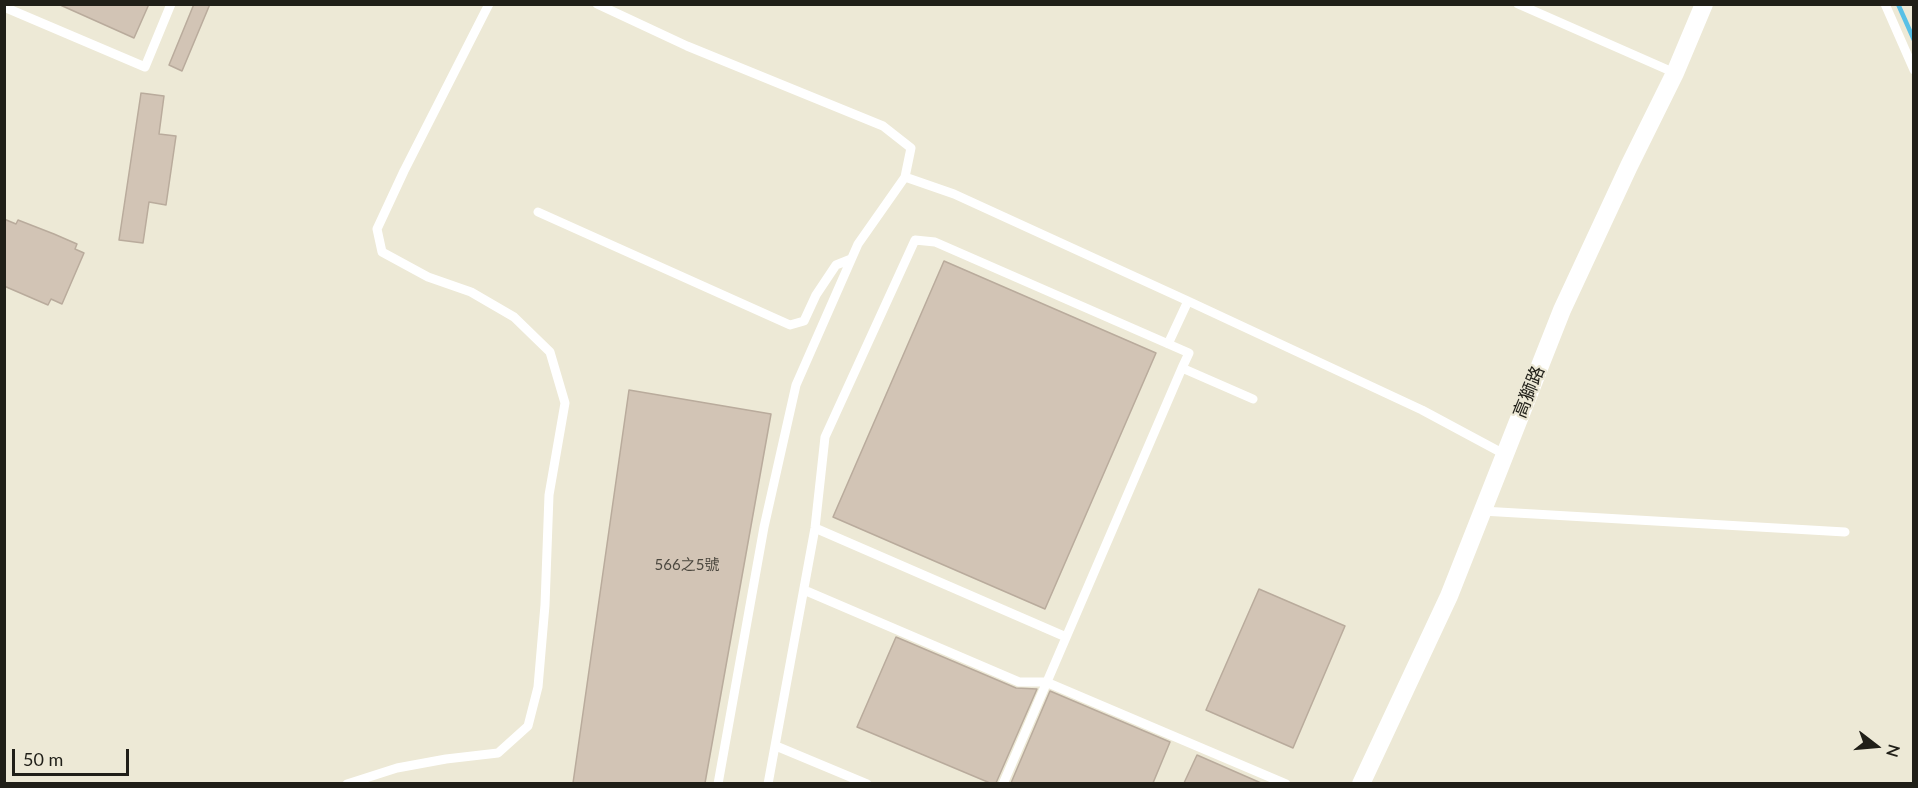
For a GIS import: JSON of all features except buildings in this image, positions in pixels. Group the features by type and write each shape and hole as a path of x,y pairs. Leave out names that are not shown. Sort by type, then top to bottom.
{"street":[{"name":"高獅路","path":"1361,783 1449,596 1562,310 1675,73 1704,4"}],"lane":[{"path":"4,7 145,67 171,4"},
{"path":"347,783 397,768 498,753 528,726 538,687 549,495 565,403 550,352 514,317 471,292 428,277 382,252 377,229 489,4"},
{"path":"597,4 687,46 883,126 911,148 905,177 858,244 796,385 764,527 718,783"},
{"path":"1518,4 1675,73"},
{"path":"1885,4 1914,70"},
{"path":"905,177 954,194 1188,301 1422,410 1504,454"},
{"path":"538,212 790,325 804,321 816,295 836,265 851,259"},
{"path":"768,783 815,528 825,437 915,240 935,242 1188,353 1003,783"},
{"path":"1168,344 1188,301"},
{"path":"1182,368 1253,399"},
{"path":"1482,511 1845,532"},
{"path":"815,528 1066,637"},
{"path":"804,590 1019,682 1046,682 1286,783"},
{"path":"776,746 867,783"}],"waterway":[{"path":"1898,4 1914,40"}]}
